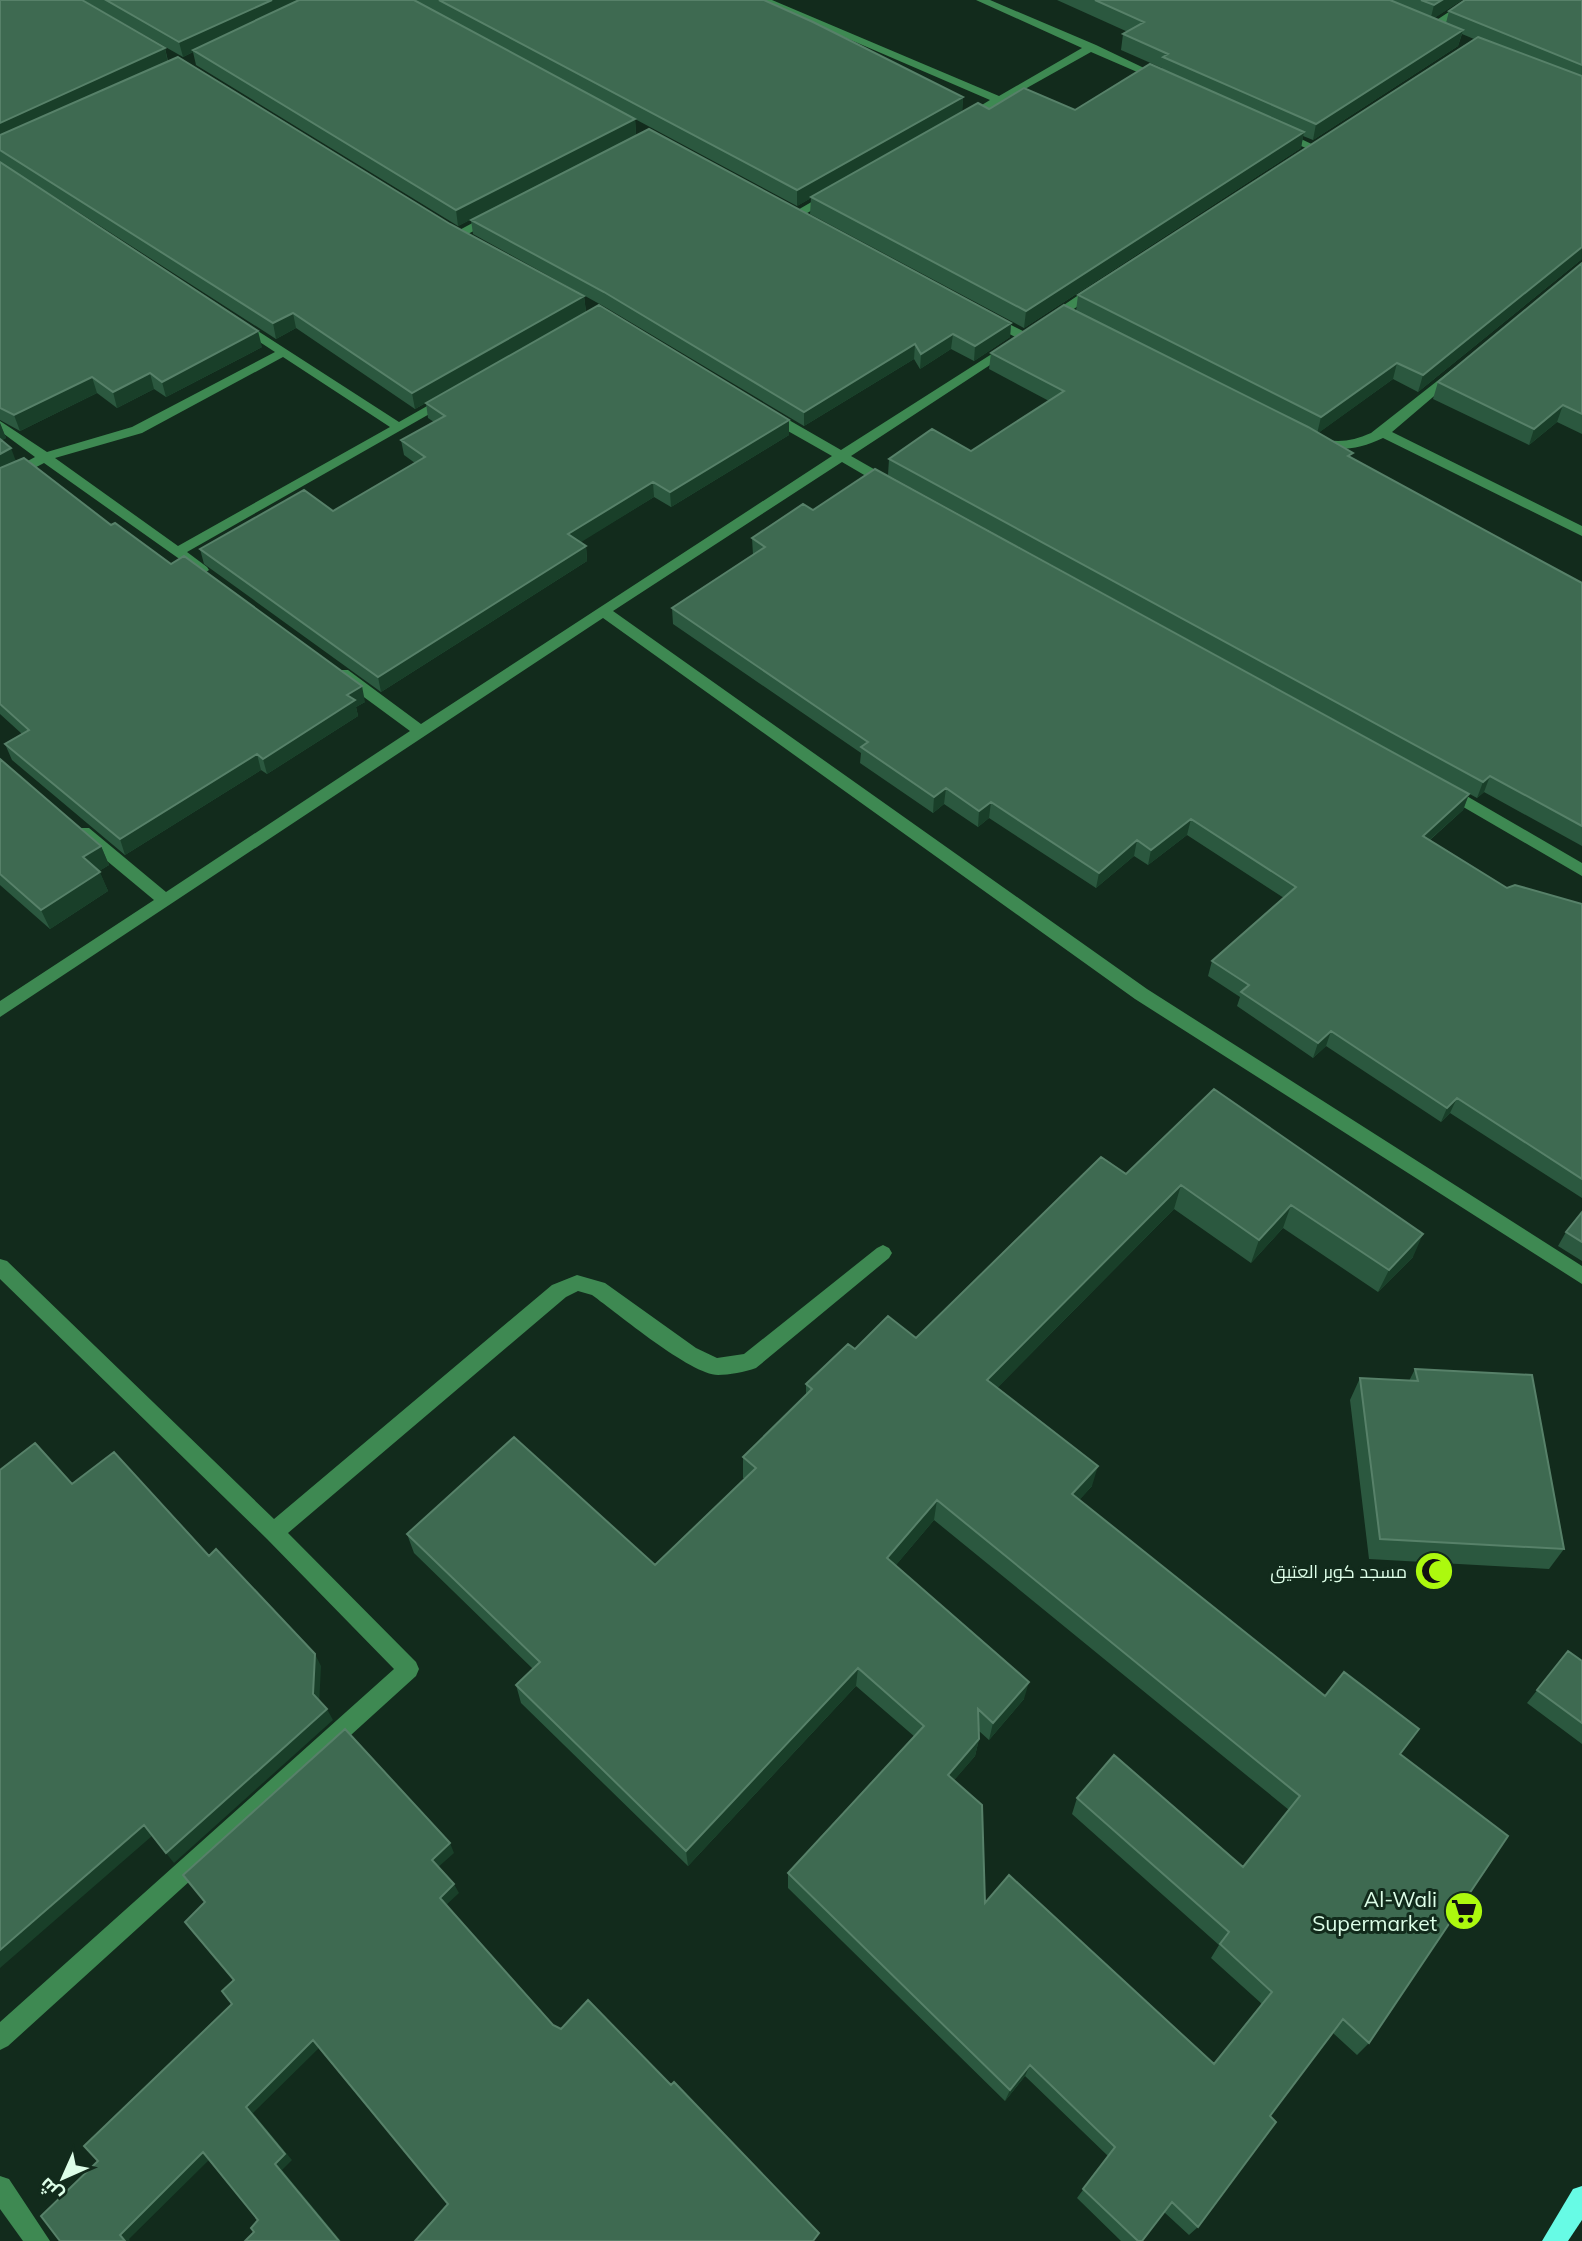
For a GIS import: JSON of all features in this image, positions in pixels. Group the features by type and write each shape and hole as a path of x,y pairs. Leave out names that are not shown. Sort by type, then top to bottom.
{"main road":[{"path":"1555,2241 1582,2198"}],"street":[{"path":"763,0 999,100"},
{"path":"981,0 1178,86"},
{"path":"1418,24 1435,31 1474,0"},
{"path":"951,127 1092,47"},
{"path":"1263,125 1312,147"},
{"path":"795,215 843,188"},
{"path":"783,209 807,222"},
{"path":"458,234 506,210"},
{"path":"0,1010 603,611 1025,337 1067,315 1106,282"},
{"path":"977,311 1025,337"},
{"path":"227,315 400,428"},
{"path":"0,482 45,457 137,430 284,352"},
{"path":"1311,439 1323,445 1347,447 1382,432 1464,363"},
{"path":"177,552 458,394"},
{"path":"761,410 903,491"},
{"path":"0,425 211,576"},
{"path":"1382,432 1582,532"},
{"path":"603,611 1141,995 1582,1276"},
{"path":"333,666 422,732"},
{"path":"1428,780 1582,870"},
{"path":"73,823 166,901"},
{"path":"274,1532 559,1291 577,1283 598,1289 689,1354 716,1367 749,1362 883,1253"},
{"path":"0,1266 274,1532 409,1668 0,2038"},
{"path":"0,2188 38,2241"}],"building":[{"path":"0,0 82,0 165,48 0,123"},
{"path":"106,0 272,0 179,42"},
{"path":"299,0 414,0 635,119 456,210 193,50"},
{"path":"439,0 764,0 963,97 797,190"},
{"path":"1095,0 1390,0 1463,30 1316,124 1163,57 1168,54 1123,34 1144,22"},
{"path":"1421,0 1442,0 1434,5"},
{"path":"1465,0 1582,0 1582,65 1449,11"},
{"path":"1478,37 1582,76 1582,247 1423,375 1397,363 1321,417 1078,295"},
{"path":"178,57 450,224 584,296 412,393 293,313 273,323 0,150 0,135"},
{"path":"1150,64 1304,132 1026,311 811,197 978,103 989,109 1024,88 1075,110"},
{"path":"649,129 1011,323 975,346 953,334 921,354 915,344 804,412 604,292 471,220"},
{"path":"0,162 258,331 162,382 150,373 113,392 92,377 14,415 0,408"},
{"path":"1582,263 1582,414 1563,405 1534,429 1438,382"},
{"path":"599,305 789,420 670,492 653,482 568,534 586,546 378,677 200,549 304,490 333,511 425,457 401,440 445,416 426,403"},
{"path":"1064,305 1308,427 1353,453 1348,456 1582,583 1582,826 1490,776 1483,782 889,459 932,429 971,451 1064,391 991,353"},
{"path":"0,439 11,448 0,454"},
{"path":"24,458 111,525 115,523 171,564 184,556 362,686 347,695 355,700 263,759 257,754 120,839 5,744 29,730 0,704 0,468"},
{"path":"875,469 1469,794 1423,836 1507,888 1515,885 1582,904 1582,1179 1457,1098 1447,1108 1331,1031 1318,1043 1241,992 1249,985 1212,961 1296,887 1191,819 1151,850 1137,840 1099,873 991,802 979,811 946,788 934,797 861,747 868,742 672,608 765,547 752,538 803,504 813,510"},
{"path":"0,759 101,846 83,857 100,872 41,910 0,874"},
{"path":"1214,1089 1423,1234 1389,1270 1291,1205 1259,1240 1181,1185 987,1380 1098,1466 1072,1494 1325,1696 1344,1672 1419,1729 1400,1754 1508,1836 1369,2043 1343,2019 1270,2116 1276,2122 1198,2227 1172,2202 1142,2241 1138,2241 1083,2189 1115,2147 1030,2065 1010,2090 788,1873 924,1726 858,1668 686,1851 516,1685 540,1662 407,1534 514,1437 655,1565 756,1468 743,1457 812,1389 806,1384 848,1344 855,1349 888,1316 916,1338 1101,1157 1126,1174","holes":["937,1500 1300,1796 1243,1867 1114,1755 1077,1798 1229,1932 1220,1944 1272,1992 1214,2064 1009,1875 985,1903 982,1805 948,1775 979,1739 978,1709 993,1723 1029,1682 887,1558"]},
{"path":"1582,1212 1582,1242 1566,1232"},
{"path":"1415,1369 1532,1375 1564,1549 1380,1539 1360,1378 1418,1381"},
{"path":"35,1443 72,1484 114,1452 209,1556 216,1549 315,1654 313,1694 327,1709 166,1853 144,1825 0,1950 0,1470"},
{"path":"1568,1651 1582,1661 1582,1723 1537,1690"},
{"path":"345,1729 450,1843 432,1860 454,1884 440,1898 553,2025 561,2029 588,2000 671,2085 674,2082 819,2233 813,2241 415,2241 448,2204 313,2040 246,2107 285,2154 275,2164 339,2241 245,2241 254,2232 251,2228 258,2220 203,2152 120,2235 125,2241 60,2241 41,2216 98,2161 84,2146 232,2004 222,1991 234,1980 185,1922 205,1902 183,1875"}],"place":[{"name":"مسجد كوبر العتيق","path":"1434,1571"},
{"name":"Al-Wali Supermarket","path":"1464,1911"}]}
